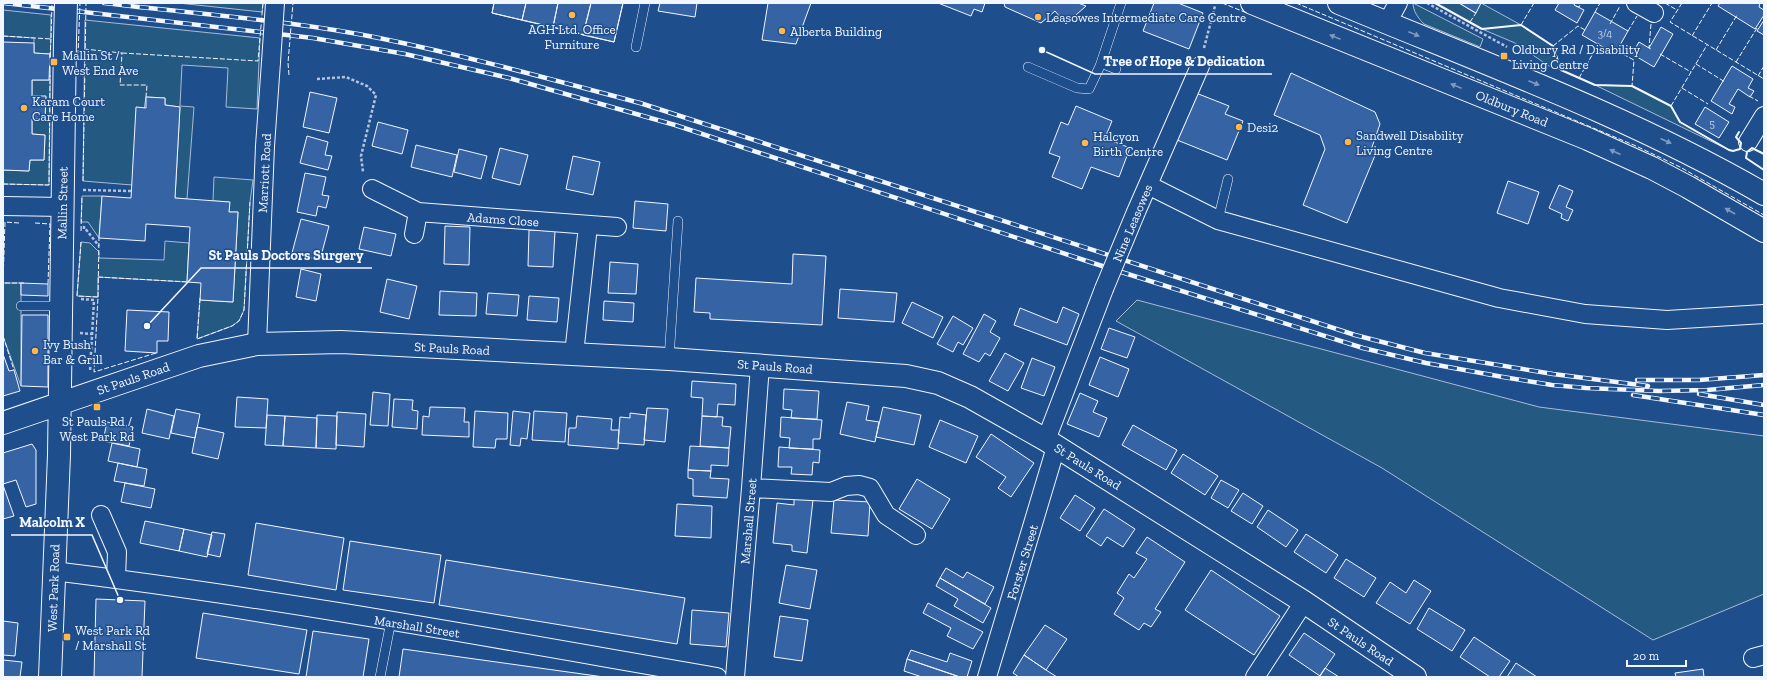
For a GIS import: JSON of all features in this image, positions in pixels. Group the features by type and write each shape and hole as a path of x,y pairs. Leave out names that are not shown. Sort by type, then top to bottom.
{"main road":[{"name":"Mallin Street","path":"60,403 68,302 62,207 66,3"},
{"name":"Oldbury Road","path":"1252,3 1588,139 1664,175 1764,231"},
{"path":"1339,3 1604,112 1674,145 1764,194"},
{"name":"St Pauls Road","path":"3,423 199,356 257,344 341,342 669,359 906,376 938,383 970,397 1051,443 1304,602 1415,677"},
{"name":"West Park Road","path":"50,677 60,403"}],"street":[{"name":"Marriott Road","path":"257,344 265,146 275,3"},
{"path":"1387,23 1398,3"},
{"path":"1636,3 1654,13"},
{"name":"Nine Leasowes","path":"1051,443 1104,289 1200,66"},
{"path":"1748,142 1764,116"},
{"path":"1148,185 1218,220 1499,298 1585,314 1667,320 1764,314"},
{"name":"Adams Close","path":"372,189 418,212 617,227"},
{"path":"3,206 62,207"},
{"path":"414,234 418,212"},
{"path":"574,354 588,226"},
{"name":"Marshall Street","path":"735,677 760,365"},
{"name":"Forster Street","path":"987,677 1051,443"},
{"path":"751,488 831,492 846,486 859,485 870,488 886,515 916,535"},
{"path":"101,516 117,552 116,578"},
{"name":"Marshall Street","path":"53,571 116,578 391,621 717,677"},
{"path":"1255,677 1304,602"}],"lane":[{"path":"636,47 645,3"},
{"path":"1028,67 1077,88 1090,88 1101,63 1121,3"},
{"path":"1101,63 1116,69"},
{"path":"1218,220 1228,179"},
{"path":"669,359 678,221"},
{"path":"21,306 68,302"},
{"path":"380,677 391,621"}],"path":[{"path":"1200,66 1215,6"},
{"path":"317,79 346,77 367,86 376,95 361,156 363,174 372,189"},
{"path":"77,190 131,191"},
{"path":"84,233 84,227 99,246"},
{"path":"68,302 94,300 90,372"}],"shaded area":[{"path":"178,3 263,3 262,12"},
{"path":"1413,3 1483,39 1480,47 1424,24 1416,14"},
{"path":"1435,3 1459,3 1475,13 1481,3 1521,25 1553,46 1561,70 1549,66 1515,43 1482,29"},
{"path":"3,10 51,15 49,185 3,184 3,170 29,171 30,160 44,160 45,135 32,134 32,119 45,119 46,97 32,96 32,80 49,80 50,54 34,53 34,38 3,36"},
{"path":"85,20 260,38 257,109 226,107 228,68 182,65 180,106 194,107 187,199 175,198 180,107 165,105 165,98 146,97 132,185 83,181"},
{"path":"1595,85 1632,86 1671,106 1680,122 1729,150"},
{"path":"214,177 253,180 250,202 244,310 239,321 232,326 197,339 200,300 233,302 238,212 229,212 229,202 213,201"},
{"path":"82,196 102,196 99,238 88,222 81,222"},
{"path":"165,241 189,243 187,282 98,277 98,297 77,296 81,242 90,243 99,252 99,258 164,260"},
{"path":"3,283 21,283 21,386 3,336"},
{"path":"1137,300 1539,407 1764,436 1764,594 1653,640 1382,468 1116,321"}],"building":[{"path":"494,3 623,3 614,42 492,13"},
{"path":"494,3 526,3 522,20 492,13"},
{"path":"526,3 558,3 553,27 522,20"},
{"name":"AGH Ltd. Office Furniture","path":"558,3 591,3 583,35 553,27"},
{"path":"591,3 623,3 614,42 583,35"},
{"path":"660,3 697,3 695,17 658,11"},
{"name":"Alberta Building","path":"768,3 811,3 796,44 762,40"},
{"path":"938,3 985,3 982,12 974,9 971,16"},
{"name":"Leasowes Intermediate Care Centre","path":"1004,3 1078,3 1086,6 1066,24 1055,11 1041,23 1005,7"},
{"path":"1154,3 1178,3 1203,13 1189,49 1143,31"},
{"path":"1459,3 1481,3 1476,13"},
{"path":"1559,3 1575,3 1574,5 1584,10 1577,23 1555,10"},
{"path":"1720,3 1760,3 1759,7 1764,10 1764,15 1755,29 1718,6"},
{"path":"1595,12 1628,31 1615,54 1582,35"},
{"path":"1764,20 1764,35 1757,31"},
{"path":"1661,27 1673,34 1654,67 1632,54 1639,42 1649,48"},
{"name":"Karam Court Care Home","path":"3,42 34,43 34,53 50,54 49,80 32,80 32,96 46,96 45,119 32,119 32,134 45,135 44,160 30,160 29,171 3,170"},
{"path":"1732,66 1753,79 1748,88 1754,91 1750,97 1738,89 1729,104 1735,107 1732,114 1711,101"},
{"name":"Sandwell Disability Living Centre","path":"1291,73 1375,112 1380,124 1371,150 1376,153 1347,223 1303,205 1325,149 1320,135 1274,115"},
{"path":"310,92 337,98 329,133 303,127"},
{"path":"1196,93 1229,106 1225,114 1243,121 1227,160 1177,140"},
{"path":"146,97 165,98 165,105 180,107 175,198 230,202 229,212 238,212 233,302 200,300 201,283 187,282 190,227 146,224 145,241 99,238 102,196 131,198 136,107 146,108"},
{"name":"Halcyon Birth Centre","path":"1076,106 1112,121 1105,138 1130,148 1119,177 1091,167 1082,189 1052,177 1060,157 1049,153 1061,122 1068,125"},
{"path":"1705,107 1729,122 1719,138 1695,124"},
{"path":"378,122 408,130 402,154 372,146"},
{"path":"307,136 328,142 325,155 332,156 328,170 300,163"},
{"path":"416,145 457,155 452,177 411,167"},
{"path":"500,148 528,155 520,185 492,178"},
{"path":"459,149 487,156 481,179 454,172"},
{"path":"573,156 600,162 593,195 566,189"},
{"path":"305,173 326,177 322,195 329,196 326,208 318,206 316,216 297,212"},
{"path":"1508,181 1539,192 1528,224 1497,213"},
{"path":"1559,185 1573,191 1566,207 1573,210 1568,221 1561,218 1562,214 1549,208"},
{"path":"635,201 668,204 666,231 633,228"},
{"path":"301,219 329,226 320,260 292,253"},
{"path":"445,226 470,227 469,265 444,264"},
{"path":"364,227 396,234 391,256 359,249"},
{"path":"529,230 555,231 553,267 528,266"},
{"path":"793,254 826,256 822,325 710,319 710,313 694,312 696,278 792,284"},
{"path":"610,262 638,264 636,294 608,293"},
{"path":"301,269 321,274 316,301 296,297"},
{"path":"387,279 417,286 409,319 380,312"},
{"path":"21,283 48,284 48,296 21,295"},
{"path":"840,289 897,293 894,322 838,318"},
{"path":"440,291 477,293 476,316 439,315"},
{"path":"488,293 519,295 517,316 486,314"},
{"path":"529,296 559,298 557,322 527,320"},
{"path":"604,301 634,303 633,322 603,320"},
{"path":"912,302 943,317 933,338 902,323"},
{"path":"1063,307 1079,314 1067,345 1014,325 1020,308 1057,323"},
{"path":"127,310 169,312 168,341 157,341 157,353 125,351"},
{"path":"984,314 996,321 990,332 1000,338 990,356 985,353 979,362 963,354"},
{"name":"Ivy Bush Bar & Grill","path":"22,315 48,315 48,387 21,386"},
{"path":"953,316 973,328 963,345 958,342 953,352 937,344"},
{"path":"1109,328 1135,337 1127,358 1101,349"},
{"path":"1005,353 1024,363 1008,391 989,381"},
{"path":"3,354 9,371 14,370 20,391 3,396"},
{"path":"1100,357 1129,369 1118,397 1089,385"},
{"path":"1032,358 1055,367 1044,396 1021,388"},
{"path":"692,381 736,384 735,405 718,404 717,417 702,416 703,398 691,397"},
{"path":"784,389 819,391 817,419 791,418 792,410 783,409"},
{"path":"373,392 390,394 388,426 370,425"},
{"path":"1080,393 1098,401 1093,412 1107,418 1099,437 1067,424"},
{"path":"237,397 268,399 266,428 235,427"},
{"path":"394,399 413,400 412,410 418,411 417,429 392,427"},
{"path":"847,402 869,406 866,420 879,422 875,442 840,434"},
{"path":"430,407 465,408 464,422 469,422 469,437 422,435 423,416 429,417"},
{"path":"883,407 921,415 914,445 876,437"},
{"path":"647,408 668,409 665,442 644,440"},
{"path":"147,409 174,416 169,439 142,433"},
{"path":"176,409 200,414 195,438 171,433"},
{"path":"475,411 508,413 507,439 496,439 495,448 473,447"},
{"path":"513,411 530,413 527,439 521,438 520,446 510,445"},
{"path":"534,411 567,413 565,442 532,440"},
{"path":"337,412 366,414 364,447 336,445"},
{"path":"630,413 646,415 644,445 618,443 620,417 630,418"},
{"path":"267,415 285,416 283,446 265,445"},
{"path":"317,415 337,416 336,449 316,448"},
{"path":"285,416 317,418 316,448 283,446"},
{"path":"577,416 612,419 611,430 619,430 618,449 568,445 569,428 576,428"},
{"path":"702,416 723,417 722,426 731,427 729,448 700,446"},
{"path":"781,417 822,420 820,439 813,439 813,449 789,448 790,438 780,437"},
{"path":"940,420 978,436 966,463 929,447"},
{"path":"107,422 133,427 129,446 103,441"},
{"path":"1133,425 1177,450 1166,470 1122,445"},
{"path":"197,427 224,433 218,459 192,453"},
{"path":"991,434 1034,463 1011,497 998,488 1006,477 976,457"},
{"path":"112,443 140,449 137,467 108,461"},
{"path":"32,444 36,450 36,504 26,507 16,480 3,484 3,453"},
{"path":"690,446 729,448 728,466 711,465 711,471 688,470"},
{"path":"779,447 820,450 819,463 813,462 812,475 791,474 792,467 778,467"},
{"path":"1183,454 1218,476 1205,495 1171,473"},
{"path":"118,463 147,469 144,486 114,481"},
{"path":"688,470 711,471 710,478 729,479 727,498 693,496 693,479 688,478"},
{"path":"917,479 950,499 932,529 899,509"},
{"path":"1221,480 1239,490 1228,508 1211,498"},
{"path":"125,483 155,489 151,508 121,502"},
{"path":"3,485 14,516 3,519"},
{"path":"1243,493 1263,506 1252,524 1231,511"},
{"path":"1075,495 1095,508 1080,531 1060,518"},
{"path":"794,498 813,500 807,553 792,551 792,545 773,543 777,503 794,505"},
{"path":"834,500 870,502 868,536 831,533"},
{"path":"677,504 712,506 711,538 675,536"},
{"path":"1104,509 1135,529 1123,547 1107,537 1101,546 1086,536"},
{"path":"1268,510 1298,530 1286,547 1257,527"},
{"path":"145,521 184,529 179,551 140,543"},
{"path":"256,523 344,538 336,590 248,575"},
{"path":"184,529 212,535 207,557 179,551"},
{"path":"212,532 225,534 220,557 207,554"},
{"path":"1306,534 1338,555 1326,573 1294,552"},
{"path":"1147,537 1185,562 1155,609 1161,612 1151,627 1144,623 1139,630 1114,614 1124,598 1117,593 1129,574 1134,578 1147,559 1136,553"},
{"path":"350,541 441,555 434,603 343,590"},
{"path":"1346,559 1376,578 1364,597 1334,578"},
{"path":"446,560 685,598 677,644 439,605"},
{"path":"786,565 817,570 810,609 779,603"},
{"path":"946,568 963,578 967,572 994,587 985,604 940,578"},
{"path":"1211,570 1280,616 1254,655 1185,610"},
{"path":"940,578 991,608 983,623 954,606 958,599 936,586"},
{"path":"1414,580 1431,591 1410,624 1376,603 1390,582 1406,593"},
{"path":"96,599 145,601 142,677 94,677"},
{"path":"928,603 983,632 973,649 947,636 951,628 923,613"},
{"path":"1429,608 1465,630 1452,651 1417,629"},
{"path":"692,610 729,613 726,647 690,644"},
{"path":"203,613 307,630 299,674 196,658"},
{"path":"780,616 808,620 802,661 774,657"},
{"path":"3,621 18,623 15,656 3,655"},
{"path":"1045,625 1067,639 1046,670 1024,655"},
{"path":"313,631 369,639 363,677 306,677"},
{"path":"1304,633 1335,654 1320,676 1289,655"},
{"path":"1474,637 1510,661 1499,677 1490,677 1460,657"},
{"path":"403,649 604,677 399,677"},
{"path":"911,650 947,662 950,653 972,661 967,677 960,677 907,659"},
{"path":"1024,655 1057,677 1019,677 1013,673"},
{"path":"907,659 960,677 922,677 904,671"},
{"path":"3,660 22,662 20,677 3,677"},
{"path":"1516,663 1537,677 1507,677"},
{"path":"1325,668 1339,677 1319,677"},
{"path":"1703,669 1704,677 1676,677 1675,673"}],"railway":[{"path":"4,3 313,38 405,54 509,78 675,125 1099,265 1363,348 1426,363 1552,385 1586,388 1659,391 1707,390 1764,385"},
{"path":"104,3 311,26 379,38 478,60 640,103 1355,335 1425,353 1553,374 1648,386"},
{"path":"1637,380 1699,380 1764,375"},
{"path":"1699,394 1764,405"},
{"path":"1633,395 1764,415"}],"fence":[{"path":"3,36 51,39 52,3"},
{"path":"78,55 80,3"},
{"path":"83,181 86,3"},
{"path":"122,53 258,61 263,3"},
{"path":"289,75 288,63 293,3"},
{"path":"1222,3 1247,13"},
{"path":"1296,3 1636,146 1680,167 1764,215"},
{"path":"1521,25 1534,3"},
{"path":"1576,6 1579,7 1581,3"},
{"path":"1595,12 1600,3"},
{"path":"1665,3 1677,10"},
{"path":"1682,3 1670,22 1764,79"},
{"path":"1692,36 1712,3"},
{"path":"1610,24 1620,6"},
{"path":"1470,22 1476,13"},
{"path":"1716,50 1737,15"},
{"path":"1628,31 1637,16"},
{"path":"1651,24 1649,48 1651,49"},
{"path":"1553,46 1578,26 1585,30"},
{"path":"1736,62 1757,28"},
{"path":"50,57 51,39"},
{"path":"1579,78 1599,43"},
{"path":"1671,106 1707,45"},
{"path":"84,49 122,53 120,85 147,85 146,97"},
{"path":"1617,51 1634,60 1632,86"},
{"path":"1660,54 1691,72"},
{"path":"1696,64 1725,82"},
{"path":"1758,76 1764,66"},
{"path":"3,184 49,185 50,75"},
{"path":"1682,88 1708,104"},
{"path":"1749,96 1758,101"},
{"path":"81,231 82,196"},
{"path":"200,298 197,339 232,326 239,321 244,310 250,202"},
{"path":"19,223 5,222 3,283 24,283"},
{"path":"35,223 50,224 48,284 46,284"},
{"path":"98,297 99,238"},
{"path":"81,242 77,296 98,297 94,372 156,353"},
{"path":"98,277 189,282"},
{"path":"3,336 14,370"}],"wall":[{"path":"1435,3 1482,29 1521,25 1553,46 1561,70 1595,85 1632,86 1671,106 1680,122 1729,150 1733,151 1740,149 1741,143 1736,137 1739,132"},
{"path":"1764,154 1752,148 1747,152 1746,158 1764,170"}],"place":[{"name":"AGH Ltd. Office Furniture","path":"572,15"},
{"name":"Leasowes Intermediate Care Centre","path":"1038,17"},
{"name":"Alberta Building","path":"782,31"},
{"name":"Tree of Hope & Dedication","path":"1042,50"},
{"name":"Oldbury Rd / Disability Living Centre","path":"1504,56"},
{"name":"Mallin St / West End Ave","path":"54,62"},
{"name":"Karam Court Care Home","path":"24,108"},
{"name":"Desi2","path":"1239,127"},
{"name":"Sandwell Disability Living Centre","path":"1348,142"},
{"name":"Halcyon Birth Centre","path":"1085,143"},
{"name":"St Pauls Doctors Surgery","path":"147,326"},
{"name":"Ivy Bush Bar & Grill","path":"35,351"},
{"name":"St Pauls Rd / West Park Rd","path":"97,407"},
{"name":"Malcolm X","path":"120,600"},
{"name":"West Park Rd / Marshall St","path":"67,637"}]}
